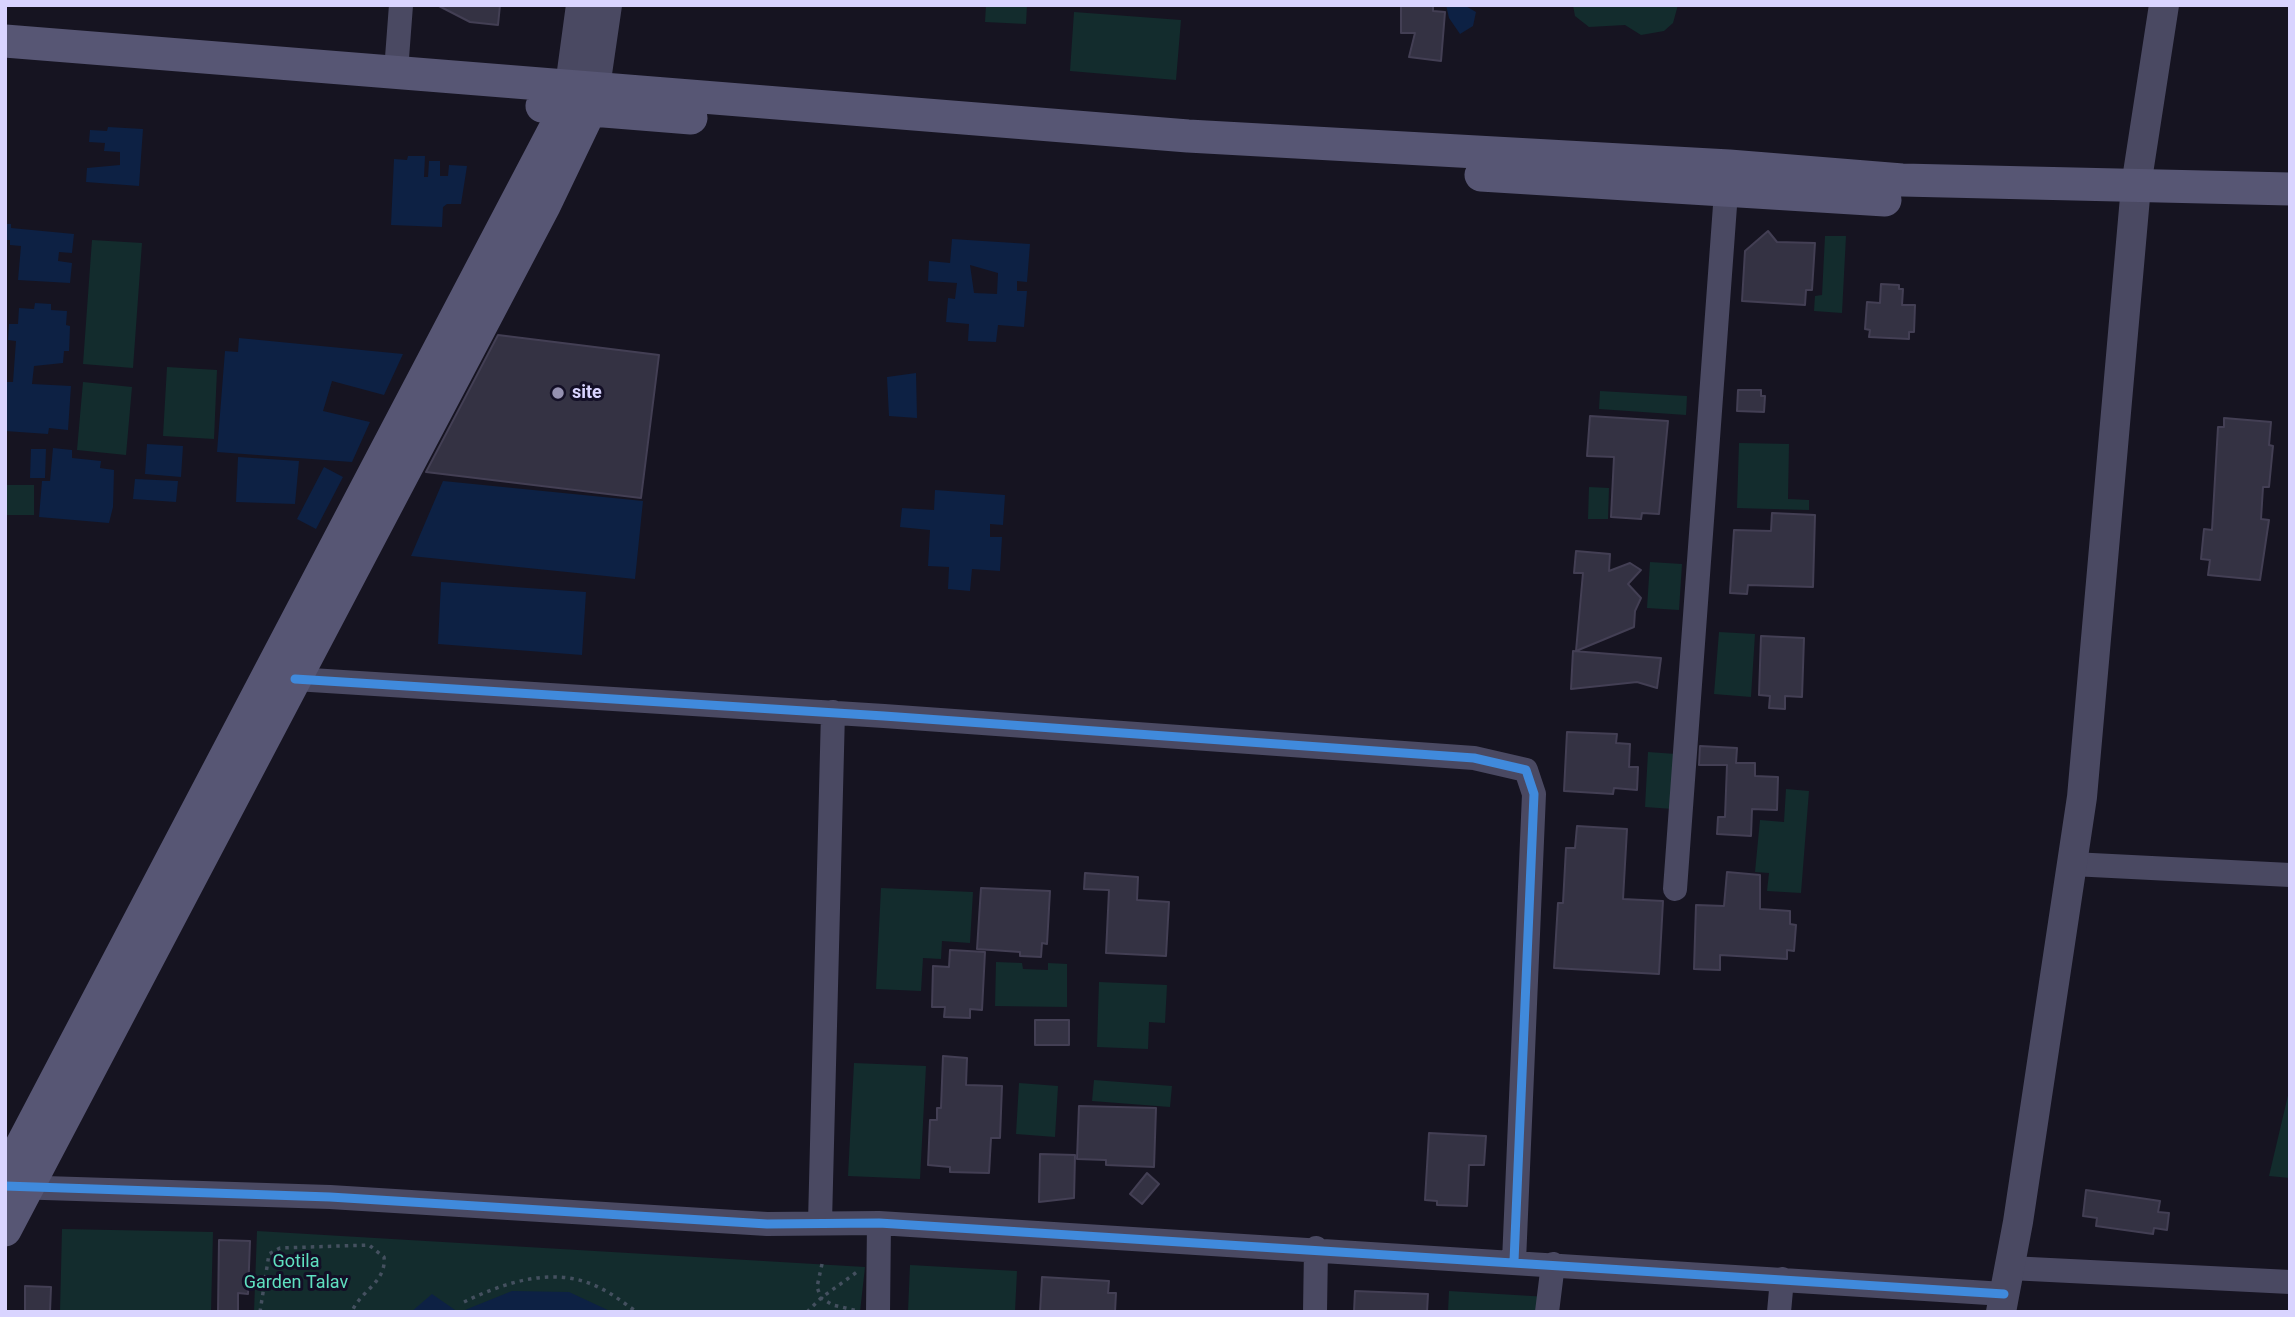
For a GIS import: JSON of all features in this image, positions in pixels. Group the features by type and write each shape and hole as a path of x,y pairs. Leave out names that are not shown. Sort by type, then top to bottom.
{"main road":[{"path":"5,41 396,71 580,98 1726,192 1930,203 2290,190"},
{"path":"5,63 1188,136 1729,166 2290,208"},
{"path":"13,1184 295,679 544,206 580,98"},
{"path":"5,1230 13,1184 580,98"}],"street":[{"path":"396,71 401,5"},
{"path":"580,98 581,5"},
{"path":"580,98 607,5"},
{"path":"2005,1291 2072,864 2093,697 2135,197 2164,5"},
{"path":"1675,889 1726,192"},
{"path":"295,679 833,712 1474,758 1526,770 1534,794 1514,1261"},
{"path":"820,1222 833,712"},
{"path":"2072,864 2290,875"},
{"path":"13,1184 318,1196 767,1224 878,1223 2005,1291 2290,1282"},
{"path":"878,1223 878,1312"},
{"path":"1315,1312 1316,1248"},
{"path":"1547,1312 1553,1264"},
{"path":"1779,1312 1783,1279"}],"path":[{"path":"260,1312 269,1254 280,1248 369,1245 384,1257 385,1264 377,1282 352,1312"},
{"path":"822,1264 817,1287 821,1298 833,1305 860,1311"},
{"path":"807,1312 821,1298 865,1267"},
{"path":"464,1302 527,1278 566,1279 599,1287 637,1312"}],"green space":[{"path":"986,5 1027,5 1026,24 985,22"},
{"path":"1573,5 1678,5 1673,23 1664,31 1641,35 1625,25 1589,27 1575,16"},
{"path":"1074,12 1181,20 1176,80 1070,71"},
{"path":"1825,236 1846,236 1842,313 1814,311 1815,296 1822,295"},
{"path":"92,240 142,243 133,368 83,364"},
{"path":"167,367 217,370 214,439 163,436"},
{"path":"83,382 132,387 126,455 77,450"},
{"path":"1600,391 1687,396 1686,415 1599,409"},
{"path":"1739,443 1789,444 1788,499 1809,500 1809,510 1737,508"},
{"path":"5,485 34,485 34,515 5,515"},
{"path":"1589,487 1609,488 1608,519 1588,519"},
{"path":"1650,562 1682,564 1679,610 1647,608"},
{"path":"1719,632 1755,634 1751,697 1714,694"},
{"path":"1648,752 1676,754 1673,809 1645,807"},
{"path":"1786,789 1809,791 1801,893 1767,891 1769,873 1755,872 1760,820 1784,822"},
{"path":"881,888 973,892 970,943 942,941 941,959 923,958 921,991 876,989"},
{"path":"996,962 1022,963 1023,969 1048,970 1048,963 1067,964 1067,1007 995,1006"},
{"path":"1099,982 1167,985 1165,1023 1149,1022 1148,1049 1097,1047"},
{"path":"854,1063 926,1066 920,1179 848,1176"},
{"path":"1094,1080 1172,1086 1170,1107 1092,1101"},
{"path":"1019,1083 1058,1086 1055,1137 1016,1134"},
{"path":"2290,1087 2290,1178 2269,1176"},
{"path":"62,1229 213,1232 211,1312 60,1312"},
{"name":"Gotila Garden Talav","path":"257,1231 865,1267 860,1312 254,1312"},
{"path":"910,1265 1017,1271 1015,1312 908,1312"},
{"path":"1449,1291 1548,1297 1547,1312 1448,1312"}],"water":[{"path":"1446,5 1464,5 1476,12 1473,26 1460,34 1449,18"},
{"path":"108,127 143,129 139,186 86,182 87,168 120,165 120,152 104,151 105,143 89,142 90,130 107,131"},
{"path":"408,156 425,156 424,177 428,177 429,161 440,161 440,176 448,176 449,165 467,166 461,204 447,204 443,207 442,227 391,225 394,159 407,160"},
{"path":"5,224 11,224 11,228 74,234 72,253 59,252 58,261 72,263 70,283 18,280 21,246 10,245 10,240 5,240"},
{"path":"952,239 1030,244 1027,282 1017,281 1017,291 1027,291 1024,327 998,325 996,342 968,341 969,324 946,322 948,298 955,299 957,283 928,281 929,261 950,263","holes":["970,265 998,273 997,294 974,293"]},
{"path":"35,303 51,304 51,310 67,311 66,325 70,326 69,351 64,351 63,363 34,366 32,384 71,386 68,430 49,428 48,434 5,431 7,382 13,382 16,341 8,340 9,324 18,324 19,308 34,309"},
{"path":"239,338 403,354 384,395 332,381 323,411 370,422 352,462 217,452 225,351 238,352"},
{"path":"916,373 917,418 889,416 887,377"},
{"path":"147,444 183,446 181,477 145,474"},
{"path":"53,448 72,450 72,458 101,461 100,468 114,470 113,507 109,523 39,517 42,481 50,481"},
{"path":"31,449 46,449 45,478 30,478"},
{"path":"238,457 299,461 295,504 236,502"},
{"path":"324,467 343,477 316,529 297,519"},
{"path":"135,479 178,481 176,502 133,499"},
{"path":"443,481 643,501 635,579 411,556"},
{"path":"935,490 1005,495 1003,525 990,524 990,537 1002,537 1000,571 972,569 970,591 948,589 949,567 928,566 930,530 900,527 902,508 934,510"},
{"path":"441,582 586,592 582,655 438,644"},
{"path":"512,1291 569,1292 612,1312 460,1312"},
{"path":"432,1294 458,1312 411,1312"}],"building":[{"path":"437,5 500,5 498,25 470,22"},
{"path":"1401,5 1433,5 1433,11 1445,12 1441,61 1409,57 1415,33 1401,33"},
{"path":"1768,231 1777,242 1815,243 1812,290 1806,290 1805,305 1742,301 1745,251"},
{"path":"1881,284 1899,285 1899,289 1903,289 1902,305 1915,305 1914,332 1909,332 1909,339 1869,337 1870,330 1865,329 1867,302 1880,303"},
{"name":"site","path":"498,335 659,355 641,498 426,472"},
{"path":"1738,390 1761,390 1761,396 1765,396 1764,412 1737,411"},
{"path":"1590,416 1668,421 1659,514 1642,513 1641,519 1611,517 1614,457 1587,456"},
{"path":"2224,418 2271,422 2269,445 2273,446 2269,487 2263,487 2261,519 2269,520 2260,580 2208,575 2210,560 2201,559 2204,529 2212,530 2218,427 2224,427"},
{"path":"1772,513 1815,515 1813,587 1748,585 1747,594 1730,593 1734,530 1771,531"},
{"path":"1576,551 1610,554 1609,571 1630,563 1641,570 1628,584 1641,598 1635,611 1634,627 1576,651 1583,573 1574,573"},
{"path":"1761,636 1804,638 1802,697 1785,696 1785,709 1769,708 1770,696 1759,695"},
{"path":"1573,651 1661,658 1657,688 1637,682 1571,689"},
{"path":"1567,732 1617,734 1616,743 1630,744 1629,767 1638,767 1637,790 1614,788 1613,794 1564,791"},
{"path":"1700,746 1737,748 1736,763 1755,763 1755,776 1778,777 1777,810 1752,809 1751,836 1717,834 1718,817 1725,817 1727,765 1699,765"},
{"path":"1577,826 1627,829 1623,899 1663,901 1659,974 1554,968 1558,903 1563,903 1566,848 1575,848"},
{"path":"1727,872 1760,875 1760,909 1790,911 1790,924 1796,925 1794,951 1787,950 1787,959 1720,955 1720,970 1694,969 1696,905 1724,906"},
{"path":"1085,873 1138,877 1137,900 1169,902 1166,956 1106,953 1109,890 1084,889"},
{"path":"981,888 1050,891 1047,944 1042,943 1041,957 1020,956 1020,952 977,949"},
{"path":"950,950 985,952 982,1010 970,1009 970,1018 944,1017 945,1007 932,1007 933,966 949,967"},
{"path":"1035,1020 1069,1020 1069,1045 1035,1045"},
{"path":"943,1056 967,1058 966,1085 1002,1086 1000,1138 991,1138 989,1173 950,1172 950,1167 928,1165 930,1120 937,1120 937,1108 941,1108"},
{"path":"1079,1106 1156,1108 1154,1167 1106,1165 1106,1160 1077,1159"},
{"path":"1429,1133 1486,1136 1484,1165 1469,1165 1467,1206 1437,1205 1437,1201 1425,1200"},
{"path":"1040,1154 1075,1155 1074,1198 1039,1202"},
{"path":"1147,1173 1159,1184 1142,1204 1130,1194"},
{"path":"2086,1190 2160,1201 2158,1212 2169,1213 2167,1230 2154,1228 2153,1234 2096,1226 2097,1218 2083,1216"},
{"path":"219,1240 250,1241 248,1294 238,1293 238,1312 218,1312"},
{"path":"1042,1277 1109,1281 1108,1293 1116,1293 1115,1312 1040,1312"},
{"path":"25,1286 51,1287 50,1312 25,1312"},
{"path":"1355,1291 1428,1294 1427,1312 1354,1312"}],"cycle path":[{"path":"295,679 884,716 1474,758 1526,770 1534,794 1514,1261"},
{"path":"5,1186 330,1197 767,1224 879,1223 2004,1294"}],"place":[{"name":"site","path":"558,393"}]}
